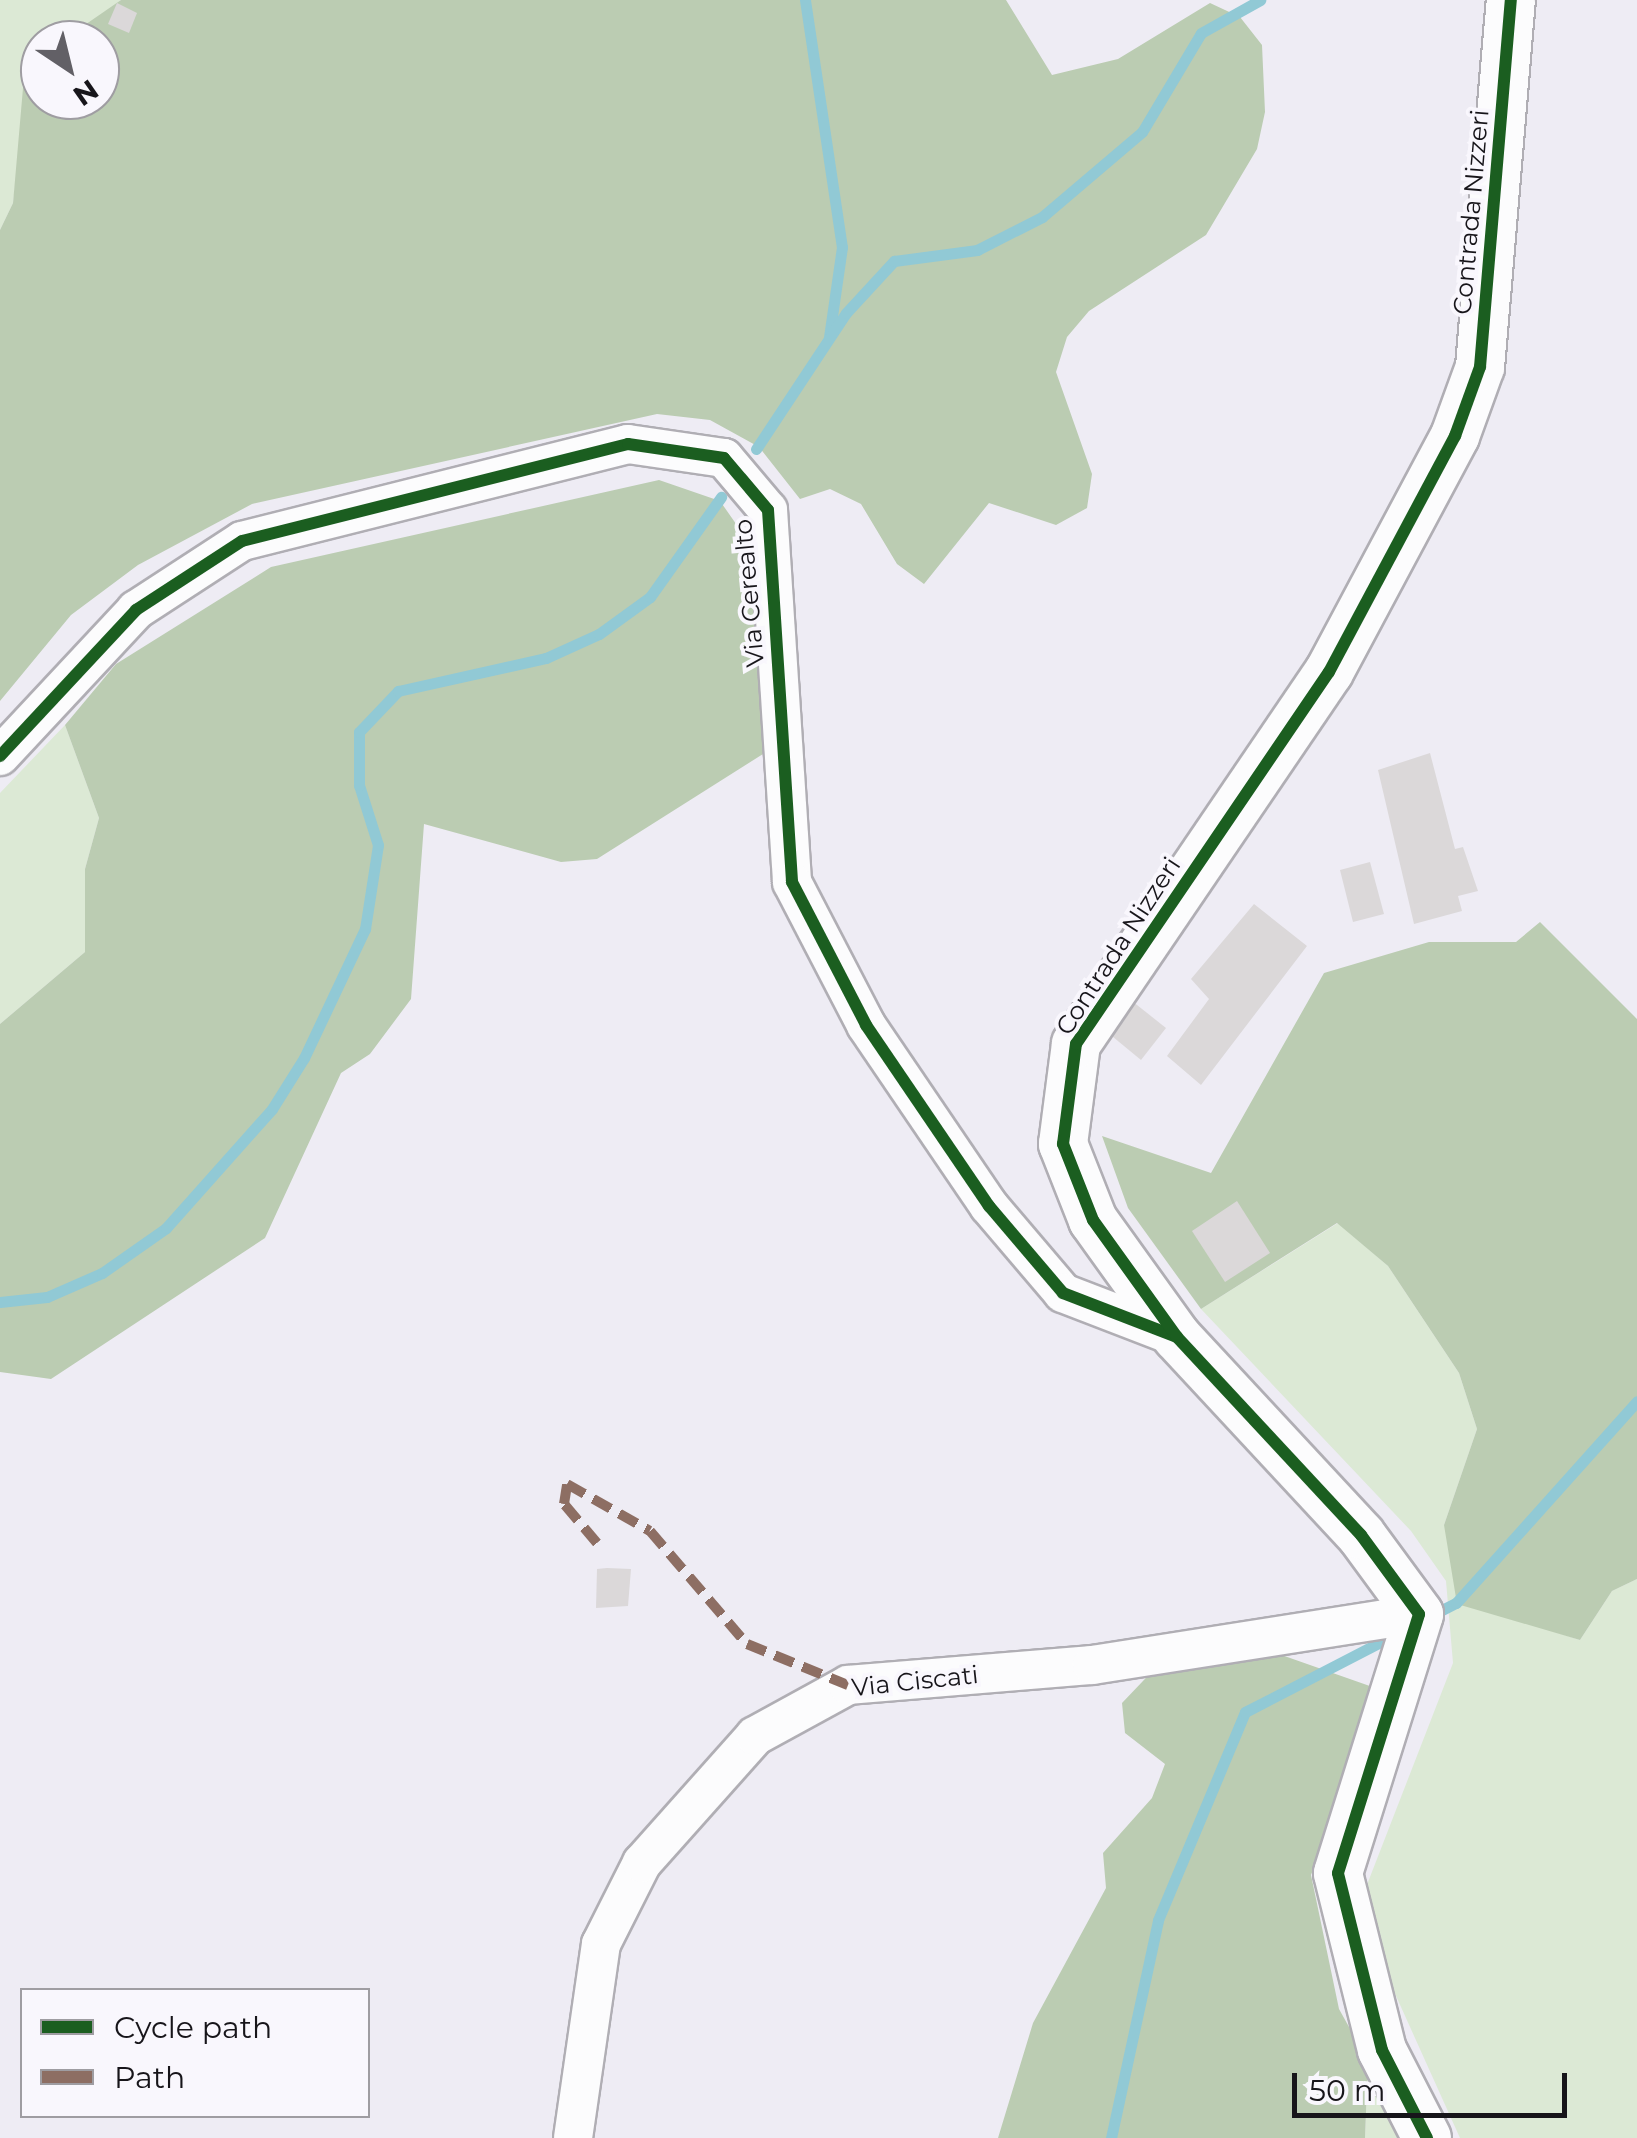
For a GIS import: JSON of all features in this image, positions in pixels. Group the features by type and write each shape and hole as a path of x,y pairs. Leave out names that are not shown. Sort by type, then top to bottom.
{"street":[{"name":"Contrada Nizzeri","path":"1415,1622 1177,1337 1093,1220 1064,1144 1076,1044 1330,672 1455,436 1480,367 1511,0"},
{"name":"Via Cerealto","path":"0,756 136,610 242,541 628,444 724,458 768,510 792,882 858,1009 989,1206 1063,1293 1177,1337"},
{"name":"Via Ciscati","path":"573,2138 601,1944 642,1863 755,1736 848,1685 1092,1664 1415,1622"},
{"path":"1415,1622 1338,1874 1382,2050 1427,2138"}],"green space":[{"path":"0,0 121,0 96,20 20,20 23,120 13,203 0,230"},
{"path":"121,0 1006,0 1052,75 1118,59 1210,3 1240,17 1262,45 1265,112 1257,149 1206,235 1089,311 1067,337 1056,372 1092,474 1087,508 1056,525 989,503 924,584 897,564 861,504 830,489 800,499 759,447 710,420 657,414 252,504 138,565 71,615 0,701 0,230 13,203 20,120 120,120 120,20 92,20"},
{"path":"659,480 720,501 741,531 753,570 763,754 597,859 561,862 424,824 411,999 370,1054 341,1073 265,1238 51,1379 0,1372 0,1024 85,952 85,869 99,818 65,725 116,664 271,567"},
{"path":"65,725 99,818 85,869 85,952 0,1024 0,793"},
{"path":"1540,922 1637,1019 1637,1579 1612,1591 1580,1640 1457,1604 1444,1525 1477,1429 1459,1373 1388,1266 1337,1223 1201,1309 1128,1208 1102,1136 1211,1173 1324,973 1429,942 1516,942"},
{"path":"1338,1223 1388,1266 1459,1373 1477,1429 1444,1525 1540,1627 1580,1640 1612,1591 1637,1579 1637,2138 1460,2138 1365,1927 1363,1895 1453,1663 1446,1581 1411,1531 1201,1309"},
{"path":"1273,1652 1384,1691 1311,1875 1339,2009 1368,2061 1365,2138 998,2138 1033,2023 1106,1888 1103,1853 1152,1798 1165,1764 1125,1733 1122,1703 1163,1660"},
{"path":"1368,2061 1404,2138 1365,2138"}],"building":[{"path":"117,3 137,13 129,33 120,29 120,20 110,20"},
{"path":"1430,753 1455,849 1463,847 1478,891 1458,896 1462,911 1414,924 1378,770"},
{"path":"1370,862 1384,914 1353,922 1340,870"},
{"path":"1254,904 1307,946 1201,1085 1167,1056 1209,999 1191,979"},
{"path":"1132,1001 1166,1028 1141,1060 1107,1032"},
{"path":"1237,1201 1270,1253 1225,1282 1192,1231"},
{"path":"597,1569 631,1569 628,1606 596,1608"}],"waterway":[{"path":"805,0 842,247 829,337"},
{"path":"756,449 846,313 894,261 977,250 1042,217 1142,132 1201,33 1260,0"},
{"path":"0,1302 47,1297 102,1273 166,1228 272,1109 304,1058 365,929 378,845 359,785 359,732 398,691 546,658 599,634 650,597 721,497"},
{"path":"1430,1616 1456,1603 1637,1401"},
{"path":"1111,2138 1158,1920 1245,1712 1400,1632"}],"marked path":[{"path":"597,1543 564,1504 567,1484 650,1531 747,1644 848,1685"}],"cycle path":[{"path":"1427,2138 1382,2050 1338,1873 1419,1614 1361,1535 1177,1337 1093,1220 1063,1144 1076,1044 1329,672 1455,436 1480,367 1511,0"},
{"path":"0,756 136,610 242,541 628,444 724,458 768,510 792,882 866,1025 989,1206 1063,1293 1177,1337"}]}
